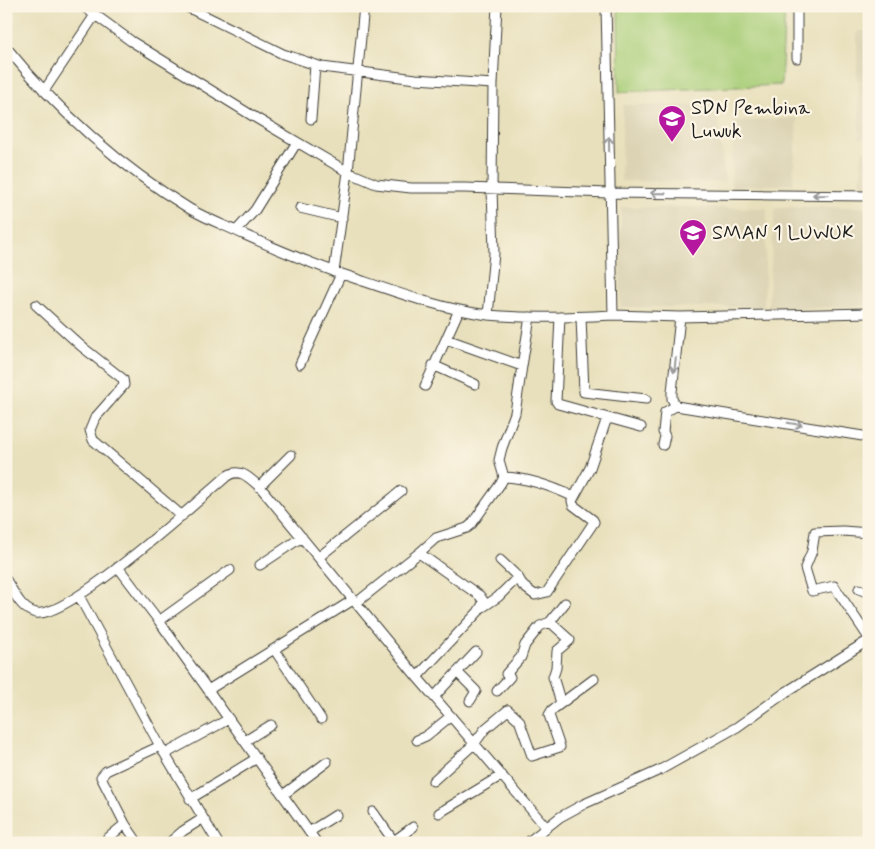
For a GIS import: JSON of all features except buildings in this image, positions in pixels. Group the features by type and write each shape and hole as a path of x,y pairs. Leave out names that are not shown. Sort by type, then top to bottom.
{"street":[{"path":"184,6 283,54 315,65 416,78 493,84"},
{"path":"300,364 338,273 364,6"},
{"path":"488,314 494,252 492,189 493,84 497,6"},
{"path":"606,6 613,315"},
{"path":"797,6 797,58"},
{"path":"44,91 89,9 131,41 348,172 376,184 390,187 610,193 869,196"},
{"path":"6,47 44,91 105,148 144,180 189,208 236,231 308,263 404,296 459,310 530,317 613,315 680,317 869,313"},
{"path":"311,119 315,65"},
{"path":"236,231 255,210 297,142"},
{"path":"300,208 342,218"},
{"path":"36,305 81,346 123,379 124,385 95,418 90,430 93,440 182,516"},
{"path":"425,386 459,310"},
{"path":"208,690 355,602 436,538 471,525 504,477 499,460 515,413 530,317"},
{"path":"560,317 557,402 562,406 641,427"},
{"path":"580,317 584,392 646,399"},
{"path":"676,406 672,399 672,392 680,317"},
{"path":"446,339 522,366"},
{"path":"433,366 474,384"},
{"path":"663,444 666,436 663,432 665,412 676,406 869,437"},
{"path":"500,560 535,595 547,592 594,522 573,505 574,497 590,468 607,418"},
{"path":"259,487 291,455"},
{"path":"6,580 10,595 28,611 38,614 50,612 79,596 182,516 232,473 240,472 259,487 302,536 434,697 546,827"},
{"path":"504,477 530,480 574,497"},
{"path":"319,557 401,491"},
{"path":"527,843 546,827 584,804 660,770 737,727 786,692 869,639 834,586 812,591 805,568 812,551 815,532 843,531 869,533"},
{"path":"260,565 302,536"},
{"path":"419,553 480,596 484,602 483,607"},
{"path":"118,567 159,621 317,843"},
{"path":"159,621 230,570"},
{"path":"418,677 483,607 498,597 518,577"},
{"path":"859,589 869,594"},
{"path":"79,596 160,746 218,843"},
{"path":"498,691 510,677 506,674 521,657 525,645 540,626 550,622 565,603"},
{"path":"550,622 570,640 557,651 556,668 553,677 561,704"},
{"path":"274,649 321,719"},
{"path":"434,697 476,652"},
{"path":"457,672 476,692 470,700"},
{"path":"433,781 474,744 485,729 508,710 519,720 532,756 560,747 549,715 552,710 594,679"},
{"path":"417,740 426,736 450,716"},
{"path":"165,754 229,719"},
{"path":"245,741 271,725"},
{"path":"138,843 124,824 103,782 102,775 106,771 160,746"},
{"path":"190,799 257,758"},
{"path":"283,795 328,762"},
{"path":"439,813 502,775"},
{"path":"373,812 395,842 413,827"},
{"path":"309,832 336,815"},
{"path":"169,843 182,831 202,819"},
{"path":"102,843 124,824"}],"shaded area":[{"path":"857,31 869,31 869,81 857,81"},
{"path":"859,83 869,83 869,139 859,139"},
{"name":"SDN Pembina Luwuk","path":"623,105 717,106 725,182 621,181"},
{"path":"797,118 793,184 731,187 734,122"},
{"path":"862,151 869,151 869,189 860,190"},
{"name":"SMAN 1 LUWUK","path":"621,207 767,208 764,307 620,307"},
{"path":"775,207 869,207 869,306 768,309"}],"green space":[{"path":"618,6 785,6 781,85 619,92"}],"place":[{"name":"SDN Pembina Luwuk","path":"672,143"},
{"name":"SMAN 1 LUWUK","path":"693,257"}]}
